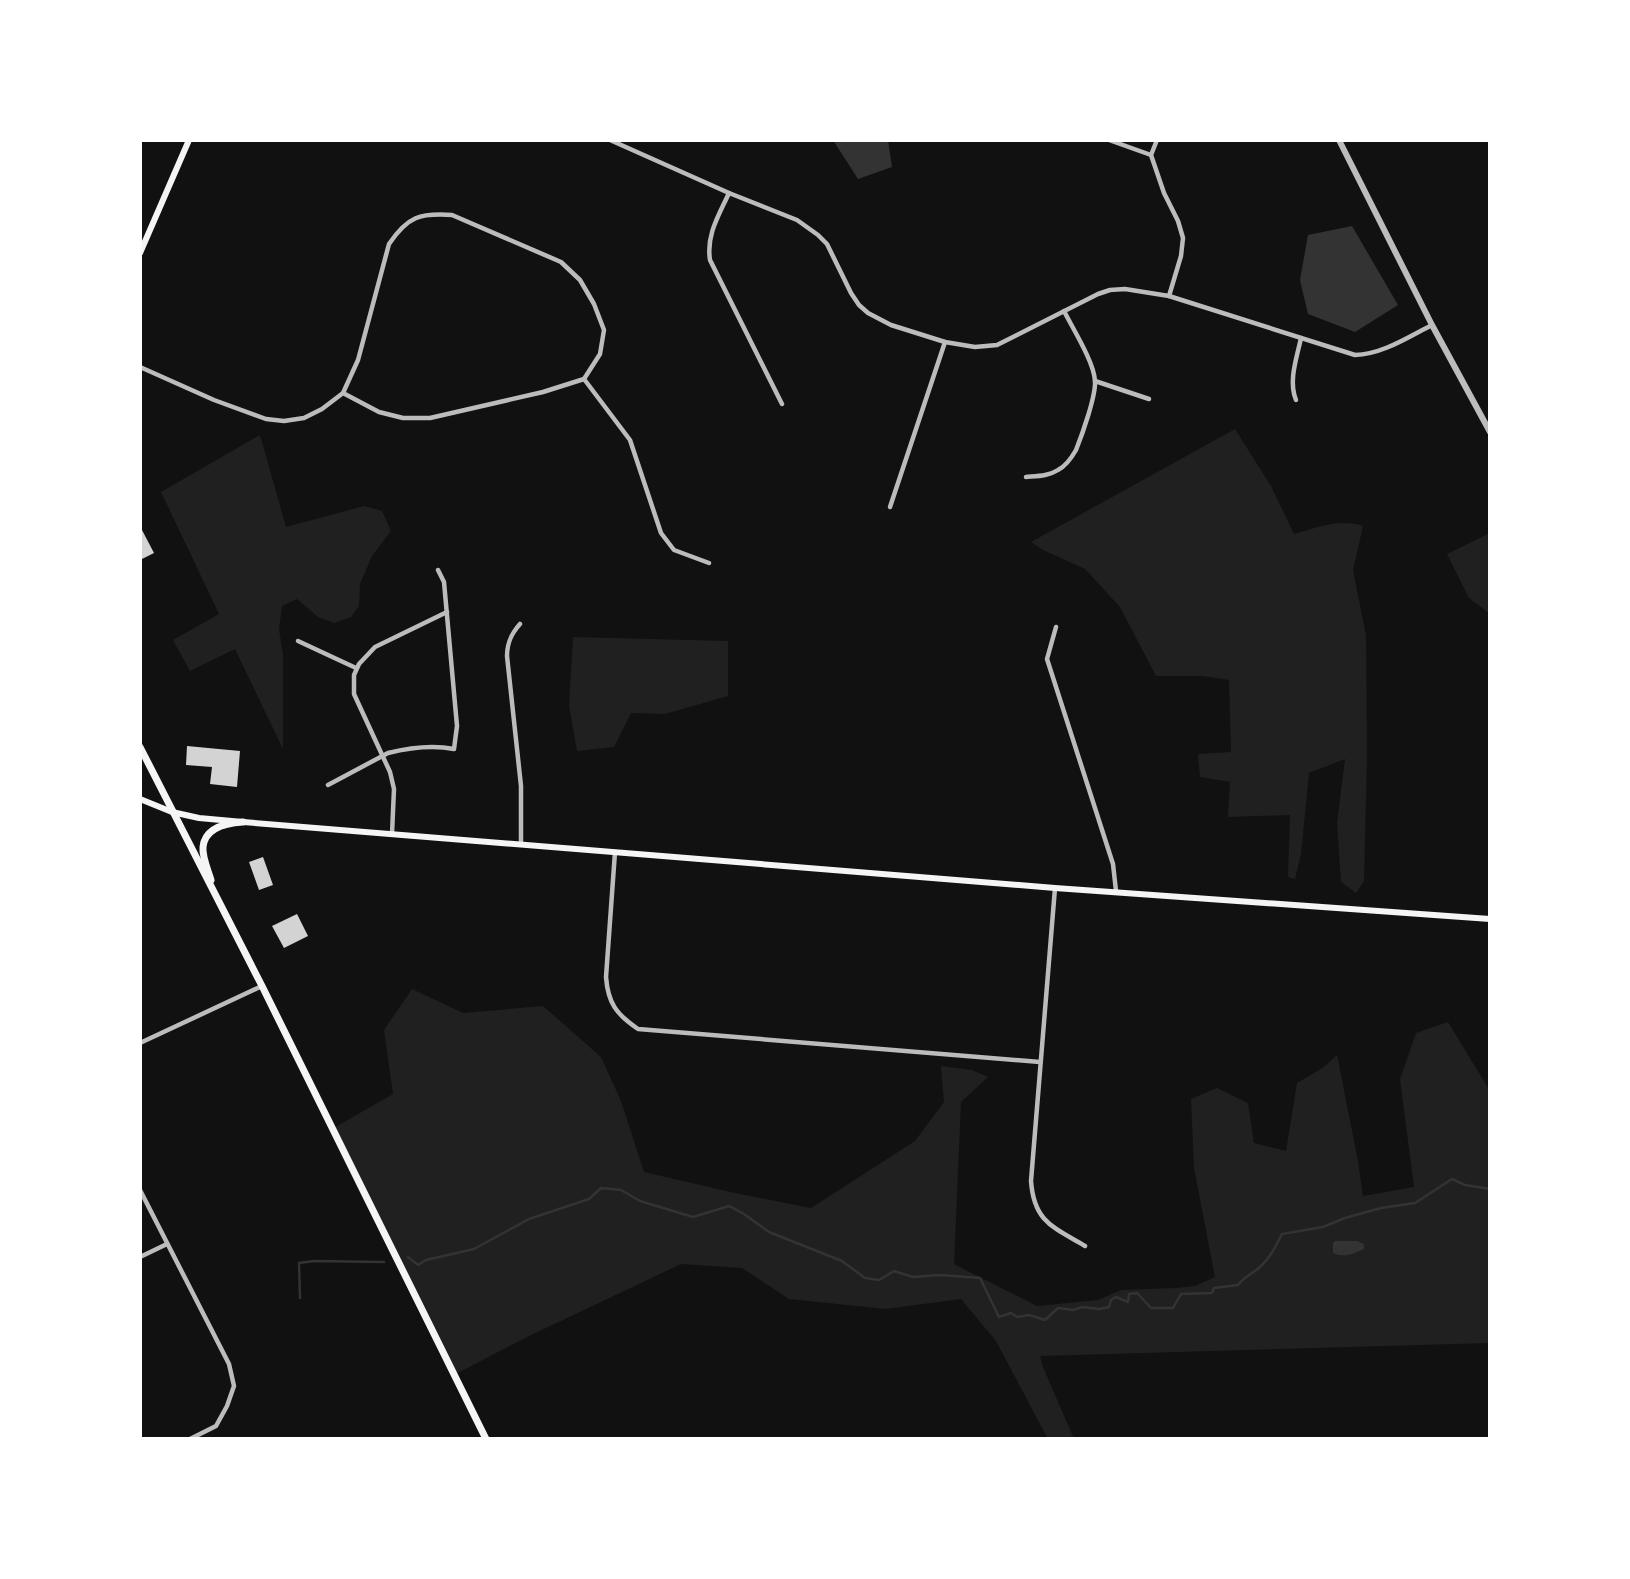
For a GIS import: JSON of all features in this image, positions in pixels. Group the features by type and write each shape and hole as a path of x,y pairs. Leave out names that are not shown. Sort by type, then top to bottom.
{"main road":[{"path":"140,253 189,140"},
{"path":"140,747 262,986 486,1439"},
{"path":"140,799 172,812 199,818 243,822 1055,888 1490,919"},
{"path":"223,910 202,847 210,832 218,827 243,822"}],"street":[{"path":"610,140 797,220 827,244 851,293 868,313 891,325 945,342 975,347 997,345 1098,294 1110,290 1136,289 1169,296 1355,355 1380,351 1432,325"},
{"path":"1109,140 1152,155"},
{"path":"1157,140 1152,155 1183,238 1181,256 1169,296"},
{"path":"1339,140 1432,325 1490,432"},
{"path":"729,193 711,231 710,260 782,404"},
{"path":"140,368 265,419 284,421 304,418 343,393 358,360 389,244 398,231 413,218 433,214 452,215 561,262 580,280 594,304 604,330 600,354 584,379 543,392 430,418 403,418 379,412 343,393"},
{"path":"1027,477 1051,474 1069,461 1092,400 1095,381 1091,365 1063,311"},
{"path":"1296,400 1292,384 1301,338"},
{"path":"890,507 945,342"},
{"path":"584,379 630,440 661,533 674,550 709,564"},
{"path":"1095,381 1149,398"},
{"path":"328,785 397,751 443,746 454,749 457,726 447,612 444,582 438,570"},
{"path":"392,834 394,789 390,772 354,694 356,668 375,647 447,612"},
{"path":"520,624 507,646 507,656 521,786 521,844"},
{"path":"1056,627 1047,659 1113,864 1116,891"},
{"path":"298,641 356,668"},
{"path":"615,852 606,977 608,994 618,1013 638,1029 1040,1062"},
{"path":"1055,888 1031,1181 1034,1204 1047,1222 1085,1246"},
{"path":"140,1043 262,986"},
{"path":"140,1190 229,1364 234,1386 216,1426 190,1439"},
{"path":"140,1257 167,1244"}],"shaded area":[{"path":"833,140 888,140 892,167 858,179"},
{"path":"1352,226 1398,305 1355,332 1308,314 1300,280 1308,235"},
{"path":"1235,429 1271,486 1294,534 1337,523 1363,526 1353,570 1366,635 1364,881 1356,893 1341,882 1337,823 1345,759 1309,773 1301,854 1295,879 1288,877 1290,815 1228,817 1230,782 1200,777 1198,754 1231,752 1229,680 1203,676 1156,676 1120,607 1085,569 1031,542"},
{"path":"260,435 286,527 364,506 382,511 391,531 372,556 360,584 359,606 351,617 334,623 318,617 297,599 282,606 279,629 283,655 283,749 235,649 190,671 173,640 219,614 161,492"},
{"path":"1490,533 1490,614 1469,598 1447,554"},
{"path":"573,637 728,641 728,696 665,714 631,713 614,747 577,751 569,705"},
{"path":"412,989 463,1013 543,1006 601,1057 621,1101 644,1172 811,1208 915,1141 944,1102 941,1066 972,1070 988,1077 961,1102 954,1264 1037,1306 1098,1300 1121,1290 1195,1286 1215,1277 1194,1168 1191,1099 1217,1088 1248,1103 1254,1143 1286,1151 1297,1083 1324,1067 1337,1055 1363,1196 1414,1187 1400,1079 1416,1033 1448,1022 1490,1091 1490,1343 1040,1356 1074,1439 1048,1439 996,1341 961,1299 886,1309 789,1299 742,1268 681,1264 454,1375 332,1129 393,1094 384,1030"},
{"path":"1335,1241 1357,1241 1364,1244 1364,1249 1348,1255 1333,1253"}],"building":[{"path":"142,530 154,553 140,560 140,531"},
{"path":"187,746 240,751 237,787 210,784 212,767 186,765"},
{"path":"263,857 273,885 259,890 249,862"},
{"path":"297,914 308,936 284,948 272,926"}],"waterway":[{"path":"408,1257 418,1265 426,1260 474,1249 529,1219 589,1199 601,1188 621,1190 640,1201 693,1217 729,1206 769,1232 842,1261 865,1278 879,1280 894,1271 913,1277 940,1275 980,1278 999,1317 1011,1313 1017,1317 1029,1315 1045,1320 1058,1308 1099,1309 1109,1307 1111,1300 1116,1297 1128,1302 1129,1294 1137,1293 1151,1308 1173,1308 1181,1294 1212,1293 1214,1288 1238,1285 1267,1260 1282,1234 1323,1227 1381,1208 1415,1203 1452,1179 1465,1185 1490,1189"},
{"path":"300,1298 299,1263 384,1262"}]}
